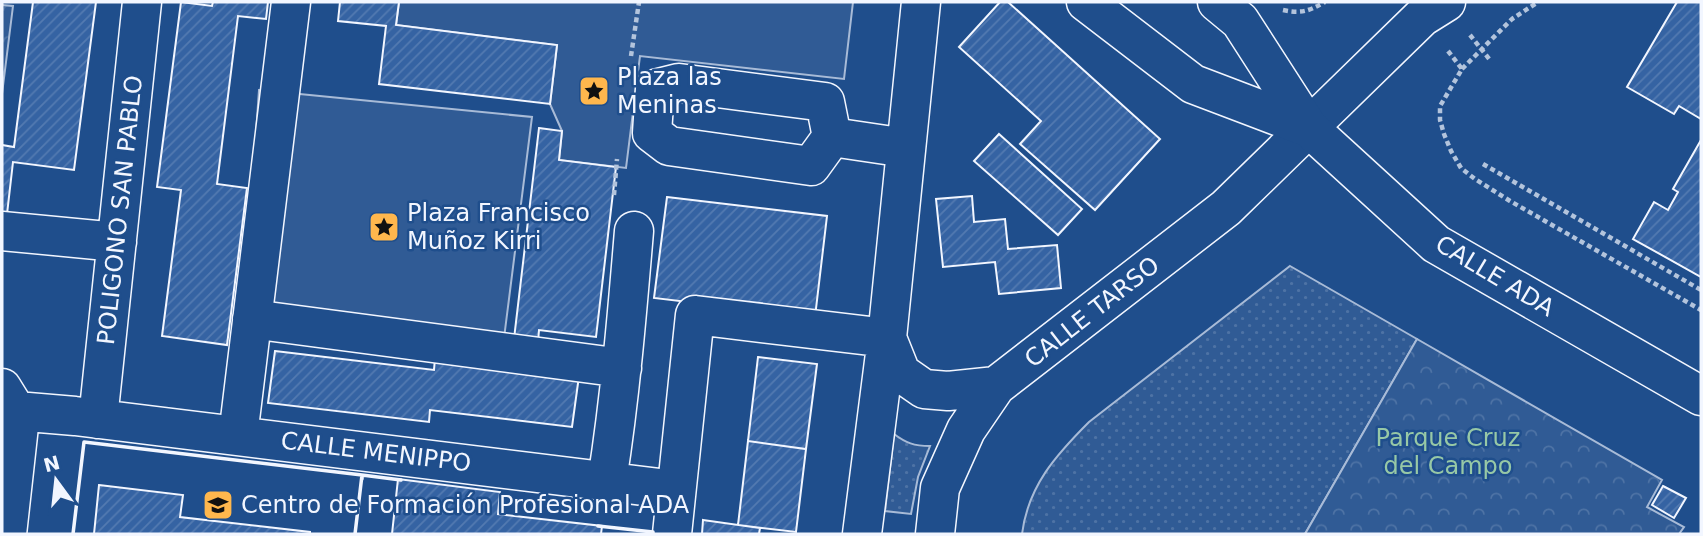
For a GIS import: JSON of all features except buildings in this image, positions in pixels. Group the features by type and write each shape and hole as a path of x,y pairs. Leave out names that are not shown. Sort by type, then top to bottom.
{"street":[{"name":"POLIGONO SAN PABLO","path":"86,418 117,242 142,2"},
{"path":"238,436 291,2"},
{"path":"862,534 887,338 921,2"},
{"path":"1086,2 1194,85 1309,128"},
{"path":"1217,2 1240,21 1309,128"},
{"name":"CALLE TARSO","path":"935,534 940,488 966,430 996,386 1226,208 1434,9"},
{"name":"CALLE ADA","path":"1309,128 1436,244 1701,396"},
{"path":"832,137 906,148"},
{"path":"607,481 622,368 624,216"},
{"path":"2,231 117,242"},
{"path":"672,534 695,315 887,338"},
{"path":"252,319 622,368"},
{"path":"887,338 901,373 924,389 948,391 996,386"},
{"path":"7,534 20,417 9,400"},
{"name":"CALLE MENIPPO","path":"9,400 86,418 676,489"}],"path":[{"path":"629,67 639,2"},
{"path":"1277,8 1297,13 1325,2"},
{"path":"1538,2 1512,19 1462,69 1448,90 1440,106 1440,120 1451,151 1461,168 1475,179 1701,310"},
{"path":"1434,9 1462,69"},
{"path":"618,146 624,216"},
{"path":"1483,164 1701,290"}],"green space":[{"path":"2,5 13,6 2,94"},
{"path":"1290,266 1417,339 1305,534 1022,534 1030,501 1045,472 1089,422"},
{"name":"Parque Cruz del Campo","path":"1417,339 1662,480 1647,507 1684,527 1679,534 1305,534"},
{"path":"894,434 910,443 930,446 918,477 911,514 885,511"}],"shaded area":[{"name":"Plaza las Meninas","path":"399,2 853,2 844,79 640,56 626,168 559,160 562,131 550,104 557,45 396,25"},
{"name":"Plaza Francisco Muñoz Kirri","path":"259,90 532,117 501,362 242,337"}],"wall":[{"path":"73,534 84,442 362,475 355,534"},
{"path":"362,479 362,475 401,480"},
{"path":"598,526 653,534"}],"place":[{"name":"Plaza las Meninas","path":"594,91"},
{"name":"Plaza Francisco Muñoz Kirri","path":"384,227"},
{"name":"Centro de Formación Profesional ADA","path":"218,505"}]}
